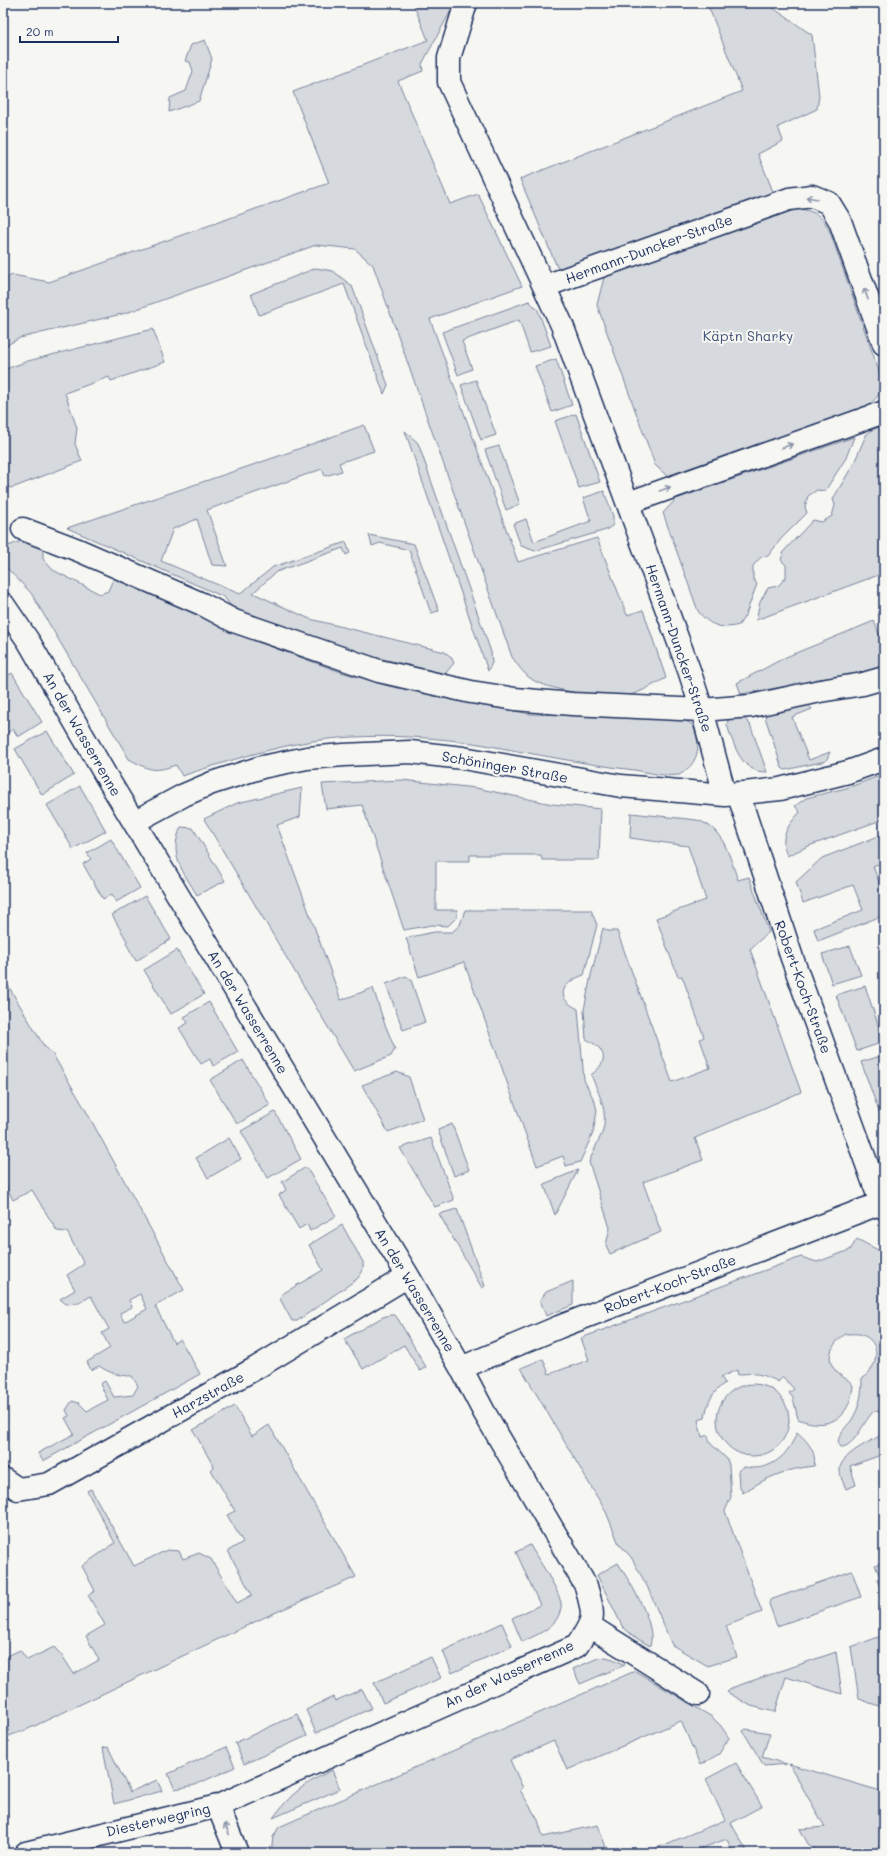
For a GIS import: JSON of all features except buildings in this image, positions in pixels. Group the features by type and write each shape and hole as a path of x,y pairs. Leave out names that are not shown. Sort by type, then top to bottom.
{"street":[{"path":"466,3 450,58 449,82 496,185 545,286"},
{"name":"Hermann-Duncker-Straße","path":"732,794 628,502 562,325 545,286 789,199 812,196 829,203 840,221 884,344"},
{"path":"628,502 884,412"},
{"path":"23,529 78,550 202,604 234,622 379,671 470,692 515,699 572,704 702,710 751,706 820,691 863,684 884,678"},
{"name":"An der Wasserrenne","path":"3,604 29,642 134,822 408,1276 461,1368 484,1412 586,1586 593,1612 590,1626 577,1646 218,1806"},
{"name":"Schöninger Straße","path":"134,822 184,795 212,783 262,767 307,758 410,752 455,757 621,786 732,794 794,786 848,772 884,759"},
{"name":"Robert-Koch-Straße","path":"461,1368 559,1327 882,1205 732,794"},
{"name":"Harzstraße","path":"3,1478 18,1489 49,1484 256,1368 408,1276"},
{"path":"590,1626 698,1694"},
{"name":"Diesterwegring","path":"26,1853 218,1806 237,1853"}],"green space":[{"path":"413,3 455,3 422,64 423,71 398,81 450,204 478,194 522,286 430,319 518,562 597,538 627,615 643,610 666,678 632,695 620,697 599,696 547,686 527,676 512,657 373,265 355,249 316,245 126,313 20,338 3,347 3,278 13,275 49,282 329,183 293,92 428,40"},
{"path":"707,3 766,3 812,35 819,96 817,109 778,127 783,141 758,154 774,194 569,270 557,267 520,179 742,91"},
{"path":"205,40 212,59 199,101 169,112 170,98 186,91 193,71 190,62 185,61 191,45"},
{"name":"Käptn Sharky","path":"798,208 818,215 824,221 830,232 881,377 879,394 866,406 667,476 655,465 597,305 604,277 764,218"},
{"path":"316,268 333,271 352,286 388,385 384,394 344,284 259,315 251,294"},
{"path":"529,301 538,310 551,346 530,352 519,320 462,341 472,369 458,375 442,332"},
{"path":"153,329 165,362 111,381 109,377 65,393 77,428 75,444 82,461 12,488 3,486 3,370 28,361"},
{"path":"556,359 572,405 552,412 535,366"},
{"path":"476,380 496,435 481,440 461,385"},
{"path":"576,414 600,482 579,488 555,421"},
{"path":"364,425 374,451 339,463 342,471 325,476 322,469 207,510 227,566 212,565 197,519 173,529 161,561 240,594 273,567 346,542 350,553 346,555 343,548 276,572 253,593 310,619 445,652 451,657 454,663 445,674 349,651 270,625 231,606 224,597 67,528 276,457"},
{"path":"879,427 884,428 884,573 756,620 760,602 768,588 778,586 786,577 786,565 781,560 784,551 813,520 822,522 832,516 835,505 833,499 854,463 866,435"},
{"path":"405,431 418,443 491,652 492,663 488,671"},
{"path":"854,437 846,458 825,491 817,490 808,496 805,507 807,513 781,539 768,556 761,557 753,566 753,579 757,584 746,614 739,625 726,627 716,625 706,620 698,611 663,513 676,499"},
{"path":"499,446 520,504 506,510 485,450"},
{"path":"604,491 613,516 613,525 606,530 535,551 521,546 513,524 526,519 534,542 591,521 583,498"},
{"path":"369,535 414,544 439,611 431,613 409,550 380,543 372,546"},
{"path":"26,539 43,547 43,559 53,570 100,594 108,591 114,577 280,650 341,672 389,686 530,714 666,717 683,720 692,724 695,730 698,742 697,754 691,765 682,773 679,775 668,775 578,762 444,739 377,736 313,741 280,747 182,776 176,765 156,770 147,768 129,759 31,593 3,564 3,548"},
{"path":"874,621 882,641 884,641 884,667 869,672 741,694 737,683 786,657"},
{"path":"12,673 42,722 18,737 13,729 6,734 3,729 3,679"},
{"path":"808,704 812,709 792,717 809,760 830,752 826,761 785,770 782,768 765,717 768,713"},
{"path":"739,717 745,719 750,724 767,772 758,771 751,768 745,763 736,749 727,725 728,720"},
{"path":"47,731 74,775 42,795 15,749"},
{"path":"884,774 884,819 806,847 787,856 784,837 791,822 800,812 795,806 806,798 850,787"},
{"path":"402,780 476,788 552,804 601,809 599,860 542,860 541,855 470,855 470,861 436,861 436,910 458,910 456,918 448,926 432,925 404,930 362,805 326,809 322,784"},
{"path":"80,786 106,831 73,849 47,805"},
{"path":"302,788 300,817 277,825 341,1000 373,988 395,1049 391,1056 354,1071 204,819 237,803"},
{"path":"631,813 697,820 706,824 714,829 724,844 738,880 749,877 769,932 750,949 801,1092 695,1138 703,1160 643,1182 661,1232 610,1254 606,1245 610,1228 589,1162 604,1125 604,1110 591,1075 601,1065 603,1056 598,1047 586,1039 584,1010 603,928 608,931 617,931 672,1082 710,1068 700,1039 704,1037 682,976 678,977 656,918 706,900 688,846 630,838"},
{"path":"181,827 193,828 225,881 197,895 182,871 177,855 177,837"},
{"path":"884,834 884,862 873,866 884,896 884,915 818,941 814,929 863,910 853,885 803,903 796,882 822,858"},
{"path":"111,839 140,888 116,902 112,894 103,899 83,864 91,859 87,853"},
{"path":"145,896 171,939 136,961 126,943 127,941 112,915"},
{"path":"465,910 591,910 597,925 584,975 566,986 563,995 565,1000 578,1009 584,1080 595,1102 597,1111 593,1133 580,1162 566,1166 563,1156 537,1166 464,962 419,977 406,938 434,932 452,932 460,925"},
{"path":"850,946 861,975 832,984 822,954"},
{"path":"177,950 204,994 171,1014 144,970"},
{"path":"406,976 411,980 425,1022 403,1030 386,984"},
{"path":"3,977 44,1046 52,1053 85,1109 184,1290 155,1306 174,1343 180,1339 200,1374 43,1461 38,1453 74,1434 65,1418 69,1416 66,1410 72,1401 79,1403 87,1411 108,1400 100,1384 105,1381 114,1397 133,1395 138,1386 132,1376 115,1374 99,1366 91,1370 87,1362 110,1348 102,1333 109,1329 91,1296 79,1303 66,1304 60,1299 75,1290 67,1275 84,1264 67,1232 57,1231 32,1190 13,1200 3,1180","holes":["140,1294 147,1309 124,1322 120,1313 132,1307 129,1300"]},
{"path":"865,986 884,1042 857,1051 836,995"},
{"path":"209,1002 238,1052 213,1066 210,1059 201,1064 179,1028 188,1023 184,1017"},
{"path":"884,1055 884,1116 881,1117 861,1062"},
{"path":"243,1060 270,1105 237,1124 210,1080"},
{"path":"397,1072 409,1077 423,1119 388,1132 362,1085"},
{"path":"275,1112 301,1159 268,1178 241,1131"},
{"path":"452,1124 469,1170 454,1176 438,1130"},
{"path":"229,1138 241,1159 208,1178 196,1158"},
{"path":"431,1138 454,1200 435,1207 400,1148"},
{"path":"306,1167 336,1216 310,1231 307,1224 299,1229 279,1195 286,1190 282,1182"},
{"path":"578,1170 555,1215 544,1184"},
{"path":"457,1209 485,1286 482,1288 439,1214"},
{"path":"342,1225 363,1262 363,1269 361,1273 357,1279 297,1321 292,1321 280,1299 282,1294 323,1270 309,1245"},
{"path":"857,1239 880,1251 884,1250 884,1412 874,1411 851,1443 841,1447 838,1443 841,1433 857,1411 861,1395 862,1378 872,1368 876,1356 873,1343 869,1338 859,1334 846,1334 836,1342 830,1358 834,1369 853,1386 847,1407 836,1419 828,1423 819,1424 798,1419 793,1398 789,1393 794,1389 783,1377 778,1382 759,1374 748,1373 738,1375 737,1370 721,1377 725,1383 713,1394 707,1407 705,1418 698,1420 702,1437 708,1435 710,1443 727,1459 729,1465 731,1497 725,1511 762,1612 726,1626 737,1657 708,1666 672,1645 647,1586 631,1557 619,1544 606,1512 521,1368 543,1359 549,1374 589,1360 581,1338 801,1257 817,1262 850,1250"},
{"path":"573,1281 573,1305 546,1316 540,1300 546,1292"},
{"path":"395,1315 398,1319 426,1367 420,1371 404,1345 363,1369 344,1339 383,1317"},
{"path":"753,1384 773,1390 783,1400 789,1420 783,1440 773,1450 753,1456 733,1450 723,1440 717,1420 723,1400 733,1390"},
{"path":"235,1406 252,1436 269,1425 356,1577 263,1618 26,1730 3,1738 3,1658 20,1650 27,1660 54,1647 63,1657 74,1674 99,1660 86,1636 105,1625 88,1595 95,1591 82,1566 115,1543 87,1491 91,1489 134,1566 167,1550 179,1551 183,1559 199,1553 211,1559 237,1603 252,1595 228,1551 243,1542 227,1515 235,1511 211,1470 214,1467 193,1430"},
{"path":"797,1432 808,1443 813,1451 815,1461 814,1466 795,1469 768,1478 743,1493 739,1486 738,1471 743,1467 761,1467 775,1462 786,1452"},
{"path":"884,1434 884,1454 850,1466 856,1485 846,1489 841,1478 840,1471 844,1459 865,1444"},
{"path":"530,1545 556,1589 561,1607 560,1612 553,1624 540,1633 522,1642 512,1618 540,1605 516,1552"},
{"path":"884,1562 884,1587 880,1588 877,1579 880,1577 875,1565"},
{"path":"618,1563 641,1603 646,1615 650,1626 650,1646 633,1636 622,1626 597,1575"},
{"path":"852,1571 861,1597 777,1626 769,1604 770,1600"},
{"path":"502,1623 512,1646 452,1673 443,1651"},
{"path":"884,1635 884,1708 859,1699 851,1647"},
{"path":"836,1652 842,1694 786,1677 775,1712 751,1706 727,1692 734,1687"},
{"path":"431,1657 441,1678 383,1703 374,1683"},
{"path":"606,1657 625,1665 580,1684 573,1669 598,1658"},
{"path":"635,1671 712,1717 721,1726 729,1738 719,1754 700,1765 681,1721 567,1770 554,1741 510,1760 523,1788 520,1790 538,1820 543,1837 598,1825 608,1853 271,1853 273,1837 279,1827"},
{"path":"362,1689 372,1708 316,1733 306,1710 333,1697 335,1701"},
{"path":"297,1714 307,1736 244,1764 235,1743"},
{"path":"746,1729 770,1733 762,1757 787,1764 764,1766 743,1731"},
{"path":"108,1747 130,1792 157,1780 162,1791 114,1804 103,1748"},
{"path":"226,1747 235,1767 195,1785 175,1789 168,1774"},
{"path":"736,1763 762,1806 731,1823 748,1853 732,1853 727,1839 688,1853 644,1853 725,1820 706,1779"},
{"path":"789,1764 884,1792 884,1845 861,1853 821,1853 808,1844 800,1829 825,1827"},
{"path":"332,1770 340,1789 273,1818 286,1802 299,1790"}]}
